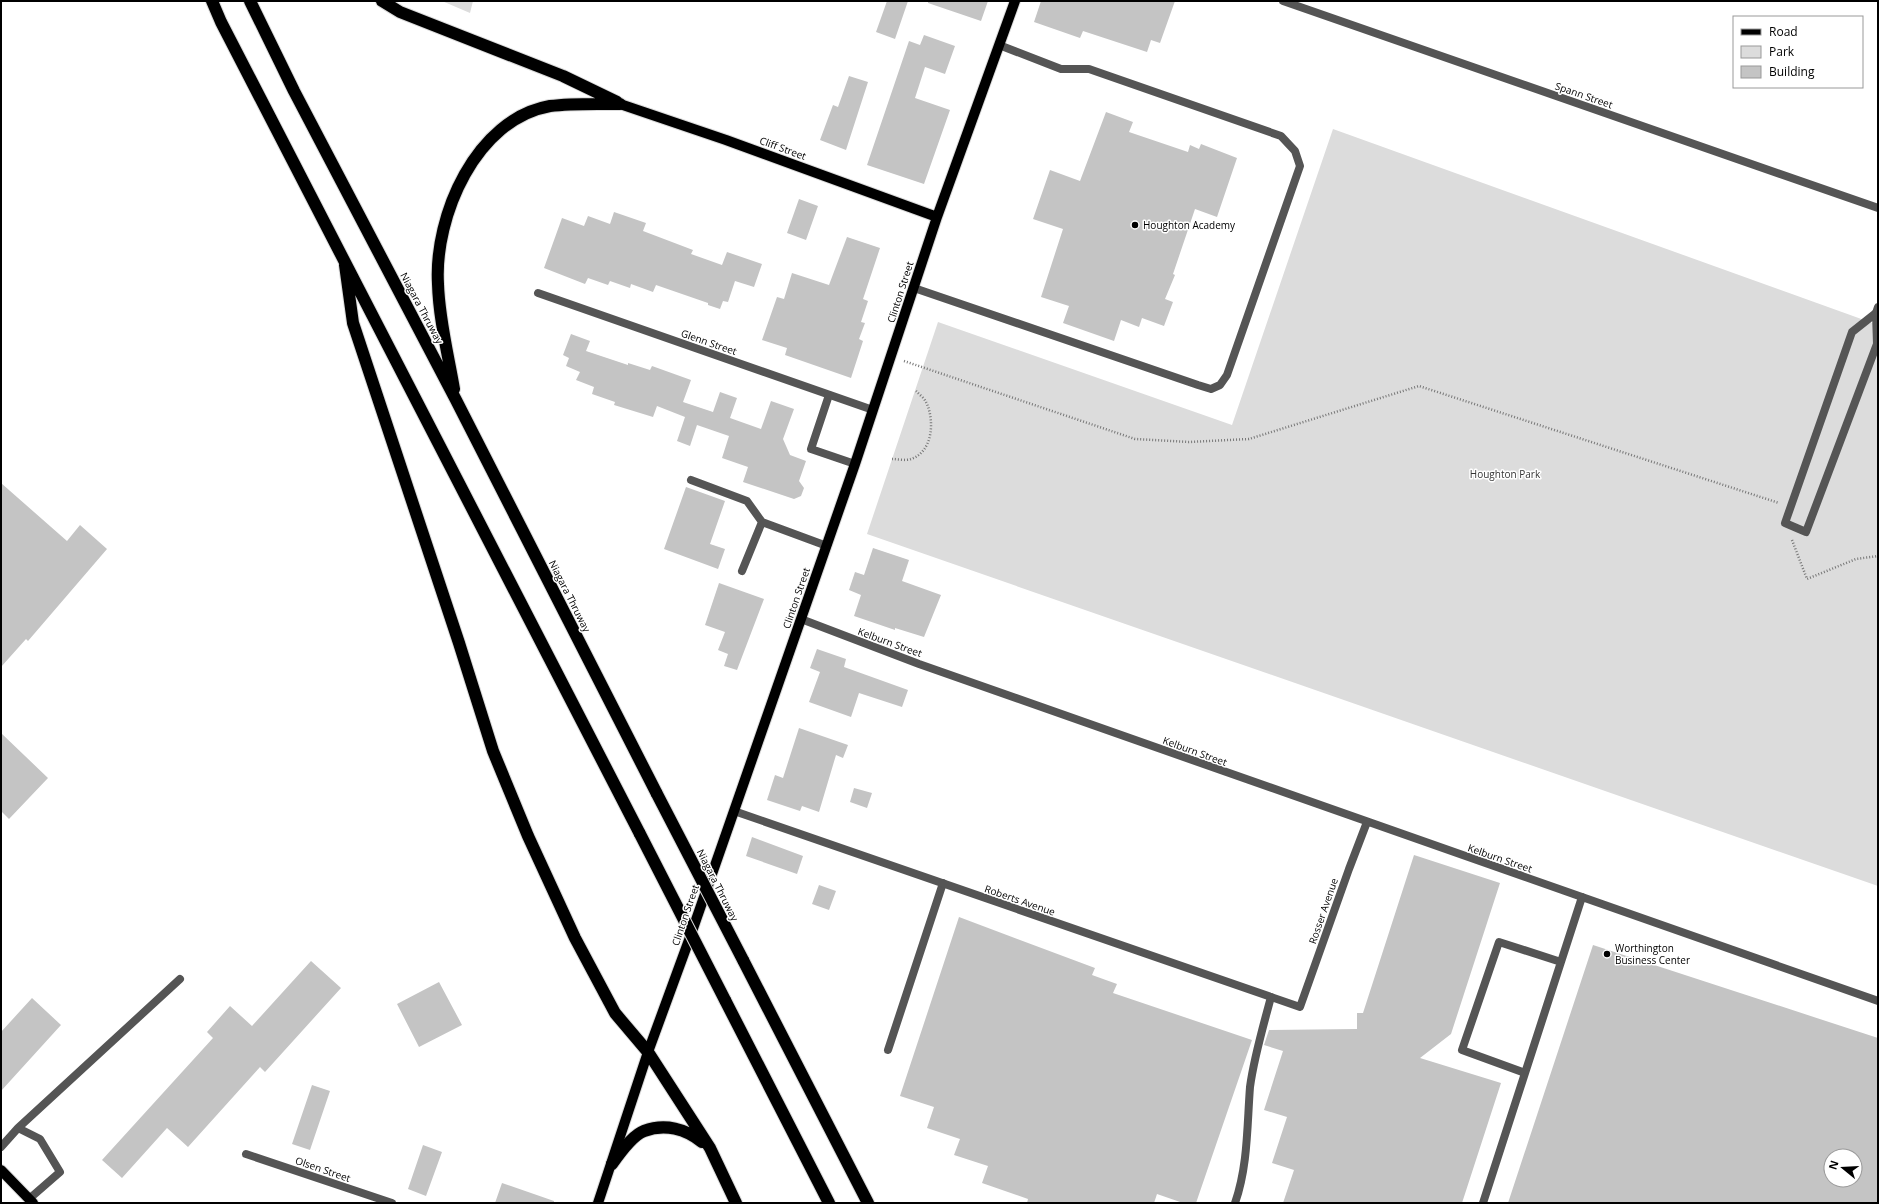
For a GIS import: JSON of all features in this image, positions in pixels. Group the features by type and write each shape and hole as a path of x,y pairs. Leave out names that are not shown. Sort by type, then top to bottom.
{"highway":[{"path":"212,1 221,22 345,265 640,834 829,1203"},
{"name":"Niagara Thruway","path":"250,1 298,98 456,400 868,1203"},
{"path":"382,1 400,12 563,76 620,104"},
{"path":"456,400 438,292 438,257 453,198 465,174 486,143 513,122 531,112 550,106 620,104"},
{"path":"345,265 353,323 459,643 493,751 528,836 575,938 615,1013 648,1052 710,1148 736,1203"},
{"path":"612,1164 623,1149 644,1131 670,1126 692,1134 710,1148"}],"main road":[{"name":"Clinton Street","path":"598,1203 648,1052 689,940 827,546 937,217 1015,1"},
{"name":"Cliff Street","path":"620,104 726,140 937,217"},
{"path":"1,1170 31,1201"}],"street":[{"name":"Spann Street","path":"1283,1 1878,208"},
{"path":"914,288 1198,386 1211,389 1220,385 1227,375 1300,166 1295,151 1281,136 1089,70 1061,69 999,45"},
{"name":"Glenn Street","path":"538,293 873,410"},
{"path":"1877,310 1877,344 1806,532 1785,523 1852,332 1877,310"},
{"path":"829,395 811,449 855,464"},
{"path":"691,480 747,502 762,522 827,546"},
{"path":"742,571 762,522"},
{"name":"Kelburn Street","path":"801,619 919,664 1878,1001"},
{"name":"Roberts Avenue","path":"734,811 1300,1007"},
{"name":"Rosser Avenue","path":"1300,1007 1367,822"},
{"path":"888,1050 943,883"},
{"path":"1483,1203 1582,897"},
{"path":"1525,1073 1462,1050 1499,942 1561,962"},
{"path":"1,1147 18,1128 180,979"},
{"path":"1236,1203 1244,1174 1250,1086 1258,1041 1271,997"},
{"path":"18,1128 40,1139 60,1172 31,1201"},
{"name":"Olsen Street","path":"246,1154 392,1203"}],"path":[{"path":"891,357 1135,439 1189,442 1249,439 1419,386 1791,507"},
{"path":"892,459 911,459 924,450 930,439 931,418 926,402 916,391"},
{"path":"1785,523 1807,579 1856,559 1878,556"}],"green space":[{"path":"442,1 473,1 470,13"},
{"name":"Houghton Park","path":"1333,129 1878,325 1878,886 867,534 938,322 1232,425"}],"building":[{"path":"887,1 908,1 895,39 876,32"},
{"path":"928,1 988,1 981,21 928,3"},
{"path":"1041,1 1175,1 1160,43 1151,40 1147,52 1083,31 1080,38 1034,22"},
{"path":"924,35 955,46 945,74 925,67 915,98 950,110 924,184 867,165 909,41 920,45"},
{"path":"849,76 868,82 846,150 820,140 833,105 838,107"},
{"path":"1106,112 1133,122 1129,132 1188,152 1190,145 1199,149 1201,144 1237,158 1217,217 1195,209 1173,274 1175,275 1165,299 1173,302 1164,326 1142,318 1139,327 1121,320 1114,341 1063,323 1069,306 1041,297 1063,229 1033,219 1050,170 1080,181"},
{"path":"799,199 818,206 806,240 787,233"},
{"path":"614,212 646,223 643,231 693,250 691,254 722,265 727,252 762,264 754,287 735,281 728,302 723,301 720,309 708,305 708,303 656,285 653,292 631,284 630,288 610,281 608,285 588,278 585,284 544,268 562,218 584,226 588,216 610,224"},
{"path":"847,237 880,248 863,299 868,301 861,322 865,323 859,339 863,341 851,378 785,355 787,348 762,340 777,297 784,299 792,273 829,285"},
{"path":"571,334 590,341 586,351 628,365 628,363 650,370 652,366 691,380 683,402 713,412 720,392 737,398 730,418 761,429 771,401 794,409 783,439 790,455 806,461 799,481 804,488 801,496 794,499 743,482 748,467 722,458 729,436 697,425 690,446 677,441 685,417 657,406 653,417 614,405 615,402 592,394 594,387 576,380 580,372 566,366 569,358 563,355"},
{"path":"1,483 67,541 80,525 107,549 28,641 26,639 1,667"},
{"path":"686,487 725,501 710,544 725,549 718,569 664,549"},
{"path":"873,548 909,560 902,581 941,595 924,637 895,628 895,630 854,616 861,595 849,590 855,572 864,575"},
{"path":"719,583 764,599 737,670 724,666 728,654 718,650 725,632 705,625"},
{"path":"817,649 846,659 844,667 908,690 902,707 859,693 851,717 809,702 820,672 810,668"},
{"path":"799,728 848,745 843,758 836,755 819,812 802,806 800,811 767,800 775,775 783,778"},
{"path":"1,733 48,778 9,819 1,811"},
{"path":"854,788 872,793 867,808 850,802"},
{"path":"752,837 803,856 797,874 746,856"},
{"path":"1414,855 1500,883 1451,1034 1420,1058 1501,1083 1462,1203 1283,1203 1294,1170 1272,1163 1287,1117 1264,1110 1283,1051 1264,1045 1269,1030 1357,1029 1357,1013 1363,1013"},
{"path":"819,885 836,891 829,910 812,904"},
{"path":"959,917 1095,968 1092,975 1117,984 1113,993 1252,1040 1196,1203 1183,1203 1157,1194 1154,1203 1027,1203 1028,1199 982,1183 988,1166 954,1155 960,1139 927,1128 934,1107 900,1096"},
{"path":"1593,945 1878,1038 1878,1203 1508,1203"},
{"path":"311,961 341,988 265,1072 260,1067 188,1147 167,1128 122,1178 102,1160 213,1038 207,1032 230,1006 252,1026"},
{"path":"439,982 462,1025 419,1047 397,1004"},
{"path":"32,998 61,1025 1,1091 1,1032"},
{"path":"312,1085 330,1091 310,1150 292,1144"},
{"path":"423,1145 442,1152 426,1196 408,1189"},
{"path":"502,1183 554,1201 554,1203 495,1203"}],"place":[{"name":"Houghton Academy","path":"1135,225"},
{"name":"Worthington Business Center","path":"1607,954"}]}
